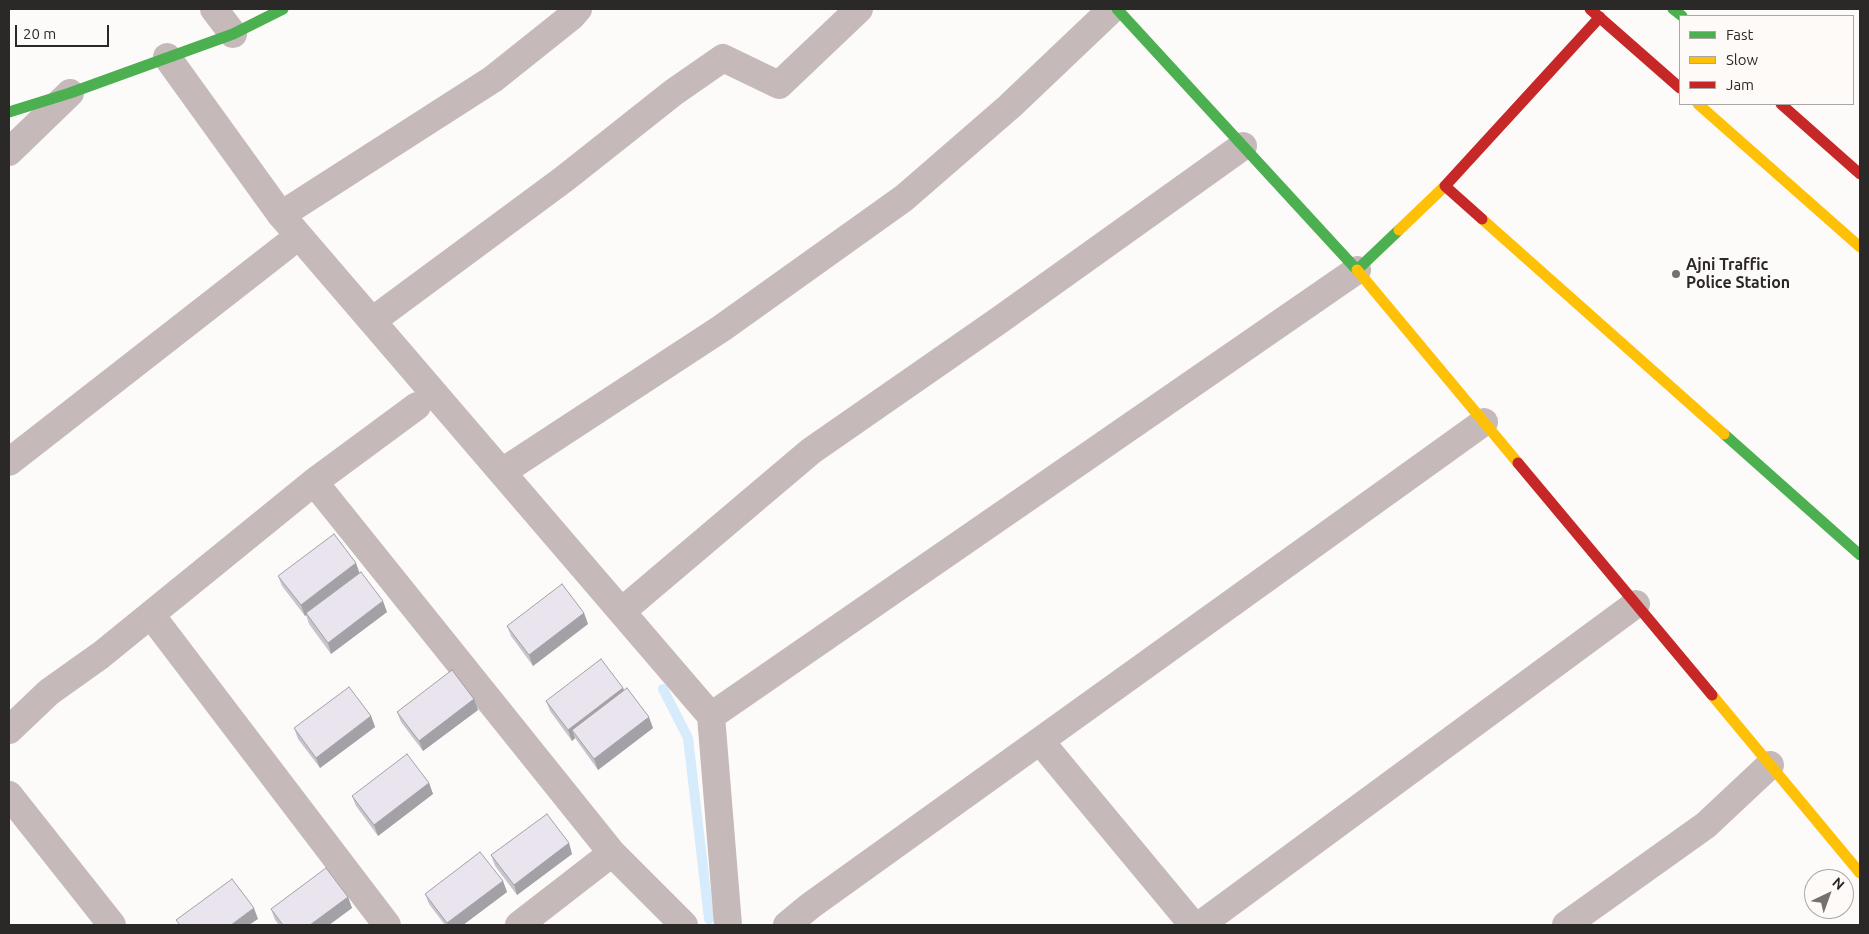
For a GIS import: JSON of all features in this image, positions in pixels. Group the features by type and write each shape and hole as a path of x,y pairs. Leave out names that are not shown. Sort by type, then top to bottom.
{"street":[{"path":"214,9 233,34"},
{"path":"9,112 70,93 233,34 283,9"},
{"path":"281,215 493,79 572,16 578,9"},
{"path":"372,321 564,179 674,92 723,58 779,86 860,9"},
{"path":"502,472 722,328 904,198 1010,106 1112,9"},
{"path":"1117,9 1358,270 1860,873"},
{"path":"1590,9 1679,87"},
{"path":"712,716 1358,270 1445,186 1600,17"},
{"path":"167,57 281,215 712,716 728,925"},
{"path":"9,152 70,93"},
{"path":"1699,105 1860,248"},
{"path":"1782,105 1860,174"},
{"path":"622,611 811,451 1001,319 1243,146"},
{"path":"1445,186 1860,555"},
{"path":"9,462 286,246"},
{"path":"9,730 49,692 101,655 314,482 417,406"},
{"path":"788,925 810,906 1484,422"},
{"path":"314,482 612,854 684,925"},
{"path":"1200,925 1636,604"},
{"path":"151,615 387,925"},
{"path":"1040,741 1193,925"},
{"path":"1566,925 1706,826 1770,765"},
{"path":"9,794 112,925"},
{"path":"519,925 612,854"}],"building":[{"path":"334,534 356,563 301,605 278,576"},
{"path":"361,572 383,601 328,643 306,613"},
{"path":"562,584 584,613 529,655 507,626"},
{"path":"601,659 623,688 568,730 546,701"},
{"path":"452,670 474,699 419,741 397,712"},
{"path":"349,687 371,716 316,758 294,728"},
{"path":"627,688 649,717 594,759 572,730"},
{"path":"407,754 429,783 374,825 352,796"},
{"path":"547,814 569,843 514,885 491,855"},
{"path":"480,852 503,881 447,923 425,894"},
{"path":"326,868 348,897 310,925 283,925 271,909"},
{"path":"232,879 254,908 231,925 180,925 176,920"}],"waterway":[{"path":"663,689 688,738 709,919"}],"traffic: fast":[{"path":"9,112 70,93 233,34 283,9"},
{"path":"1117,9 1357,270 1399,230"},
{"path":"1673,9 1681,15"},
{"path":"1724,434 1860,555"}],"traffic: slow":[{"path":"1699,105 1860,247"},
{"path":"1399,230 1445,186"},
{"path":"1482,219 1724,434"},
{"path":"1357,270 1518,463"},
{"path":"1712,695 1860,873"}],"traffic: jam":[{"path":"1590,9 1679,87"},
{"path":"1482,219 1445,186 1600,17"},
{"path":"1782,105 1860,174"},
{"path":"1518,463 1712,695"}],"place":[{"name":"Ajni Traffic Police Station","path":"1676,274"}]}
